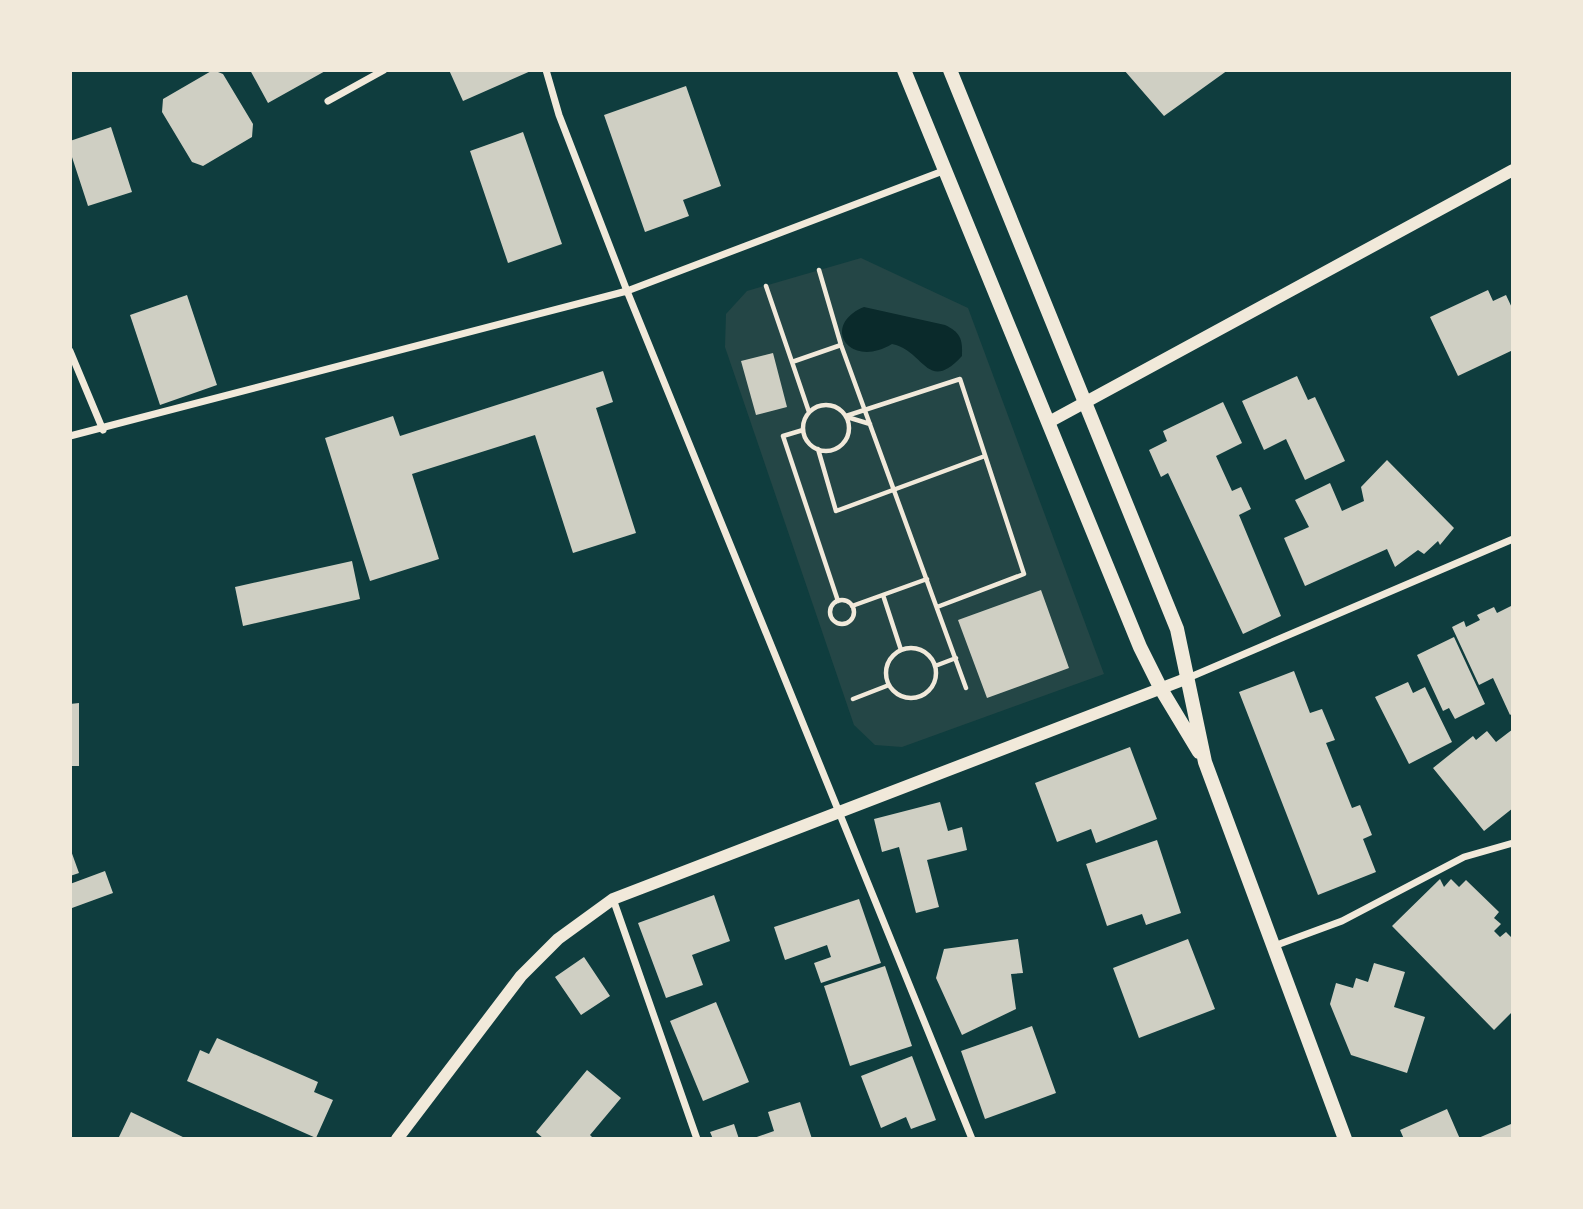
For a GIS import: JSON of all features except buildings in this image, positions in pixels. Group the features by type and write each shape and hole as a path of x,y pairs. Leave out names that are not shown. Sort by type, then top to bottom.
{"main road":[{"path":"904,70 943,171 1140,647 1161,689 1205,762"},
{"path":"950,70 1083,404 1177,629 1205,762 1345,1139"}],"street":[{"path":"328,101 384,70"},
{"path":"546,70 559,115 627,291 971,1139"},
{"path":"1049,422 1513,170"},
{"path":"70,436 103,430 627,291 943,171"},
{"path":"70,351 103,430"},
{"path":"397,1139 521,976 558,939 613,900 1161,689 1513,539"},
{"path":"1272,947 1342,921 1464,857 1513,843"},
{"path":"613,900 696,1139"}],"path":[{"path":"819,270 841,345 966,688"},
{"path":"766,286 809,412 803,430 809,444 829,451 843,444 849,431 846,416 841,410 826,404 809,412"},
{"path":"792,362 841,345"},
{"path":"846,416 960,379 1024,574 937,607"},
{"path":"846,416 870,424"},
{"path":"803,430 783,436 838,601"},
{"path":"818,449 836,511 985,456"},
{"path":"852,607 927,579"},
{"path":"883,595 901,650"},
{"path":"838,601 847,601 852,607"},
{"path":"838,601 830,611 832,618 838,623 849,621 852,607"},
{"path":"917,648 924,652 934,666 936,672 931,687 918,697 901,696 889,685 886,668 894,654 901,650 917,648"},
{"path":"934,666 956,658"},
{"path":"853,699 889,685"}],"shaded area":[{"path":"861,258 968,308 1104,674 902,747 875,745 854,725 725,347 726,314 747,291"},
{"path":"864,307 945,325 960,337 962,356 950,367 933,371 903,348 892,344 877,351 863,352 853,348 845,342 842,333 844,324 851,315"}]}
